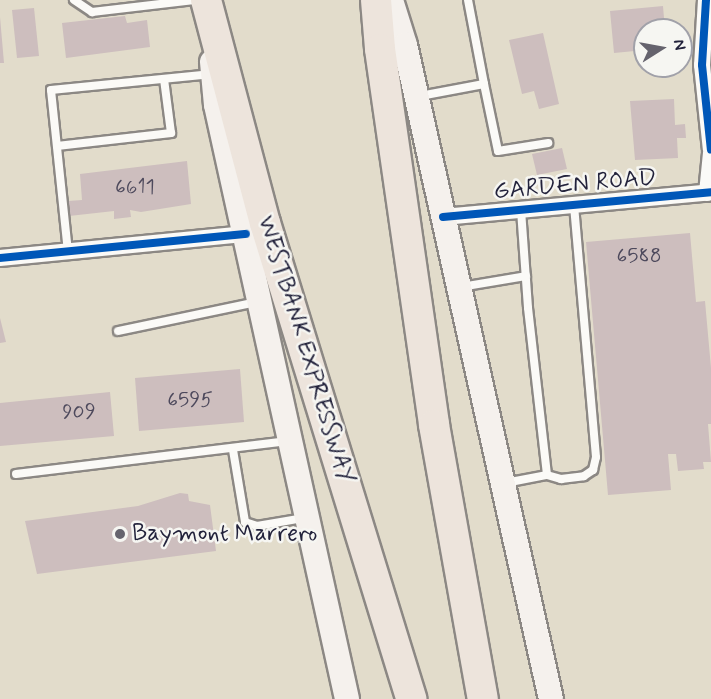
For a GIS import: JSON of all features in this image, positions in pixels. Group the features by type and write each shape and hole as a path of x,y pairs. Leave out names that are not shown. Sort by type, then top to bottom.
{"highway":[{"name":"WESTBANK EXPRESSWAY","path":"205,0 265,223 411,699"},
{"path":"376,0 434,425 483,699"}],"main road":[{"name":"WESTBANK EXPRESSWAY","path":"205,0 213,74 260,302 347,699"},
{"path":"391,0 417,97 551,699"}],"street":[{"path":"706,0 702,66 711,151 709,192"},
{"name":"GARDEN ROAD","path":"443,217 709,192"},
{"path":"0,258 246,234"}],"lane":[{"path":"74,0 92,12 194,0"},
{"path":"468,0 498,150 548,143"},
{"path":"68,252 51,90 213,74"},
{"path":"57,146 171,133 164,79"},
{"path":"417,97 484,84"},
{"path":"504,483 547,475 561,479 584,476 593,470 596,457 574,205"},
{"path":"521,210 547,475"},
{"path":"460,287 526,276"},
{"path":"118,331 260,302"},
{"path":"16,474 233,450 291,441"},
{"path":"233,450 245,522 257,526 308,517"}],"building":[{"path":"663,6 664,18 633,18 633,51 614,53 610,11"},
{"path":"34,8 39,56 17,58 12,10"},
{"path":"125,16 127,23 147,20 150,47 66,58 62,23"},
{"path":"0,17 4,63 0,63"},
{"path":"543,33 559,104 539,109 534,91 522,94 509,40"},
{"path":"674,99 675,125 685,124 686,138 677,138 678,158 635,160 630,101"},
{"path":"562,148 567,169 537,175 532,154"},
{"path":"187,161 191,204 141,212 130,210 131,217 114,219 114,211 69,216 68,201 82,200 80,174"},
{"path":"690,233 696,302 705,301 711,368 711,424 708,424 711,462 703,462 704,469 678,471 676,454 668,454 671,490 608,495 586,242"},
{"path":"0,318 6,342 0,343"},
{"path":"240,369 244,422 139,431 135,378"},
{"path":"110,392 114,436 0,446 0,403"},
{"name":"Baymont Marrero","path":"180,493 188,494 189,501 210,505 216,551 37,574 25,521 138,506"}],"cycle path":[{"path":"706,0 702,65 711,150"},
{"path":"443,217 711,192"},
{"path":"0,258 246,234"}],"place":[{"name":"Baymont Marrero","path":"120,534"}]}
